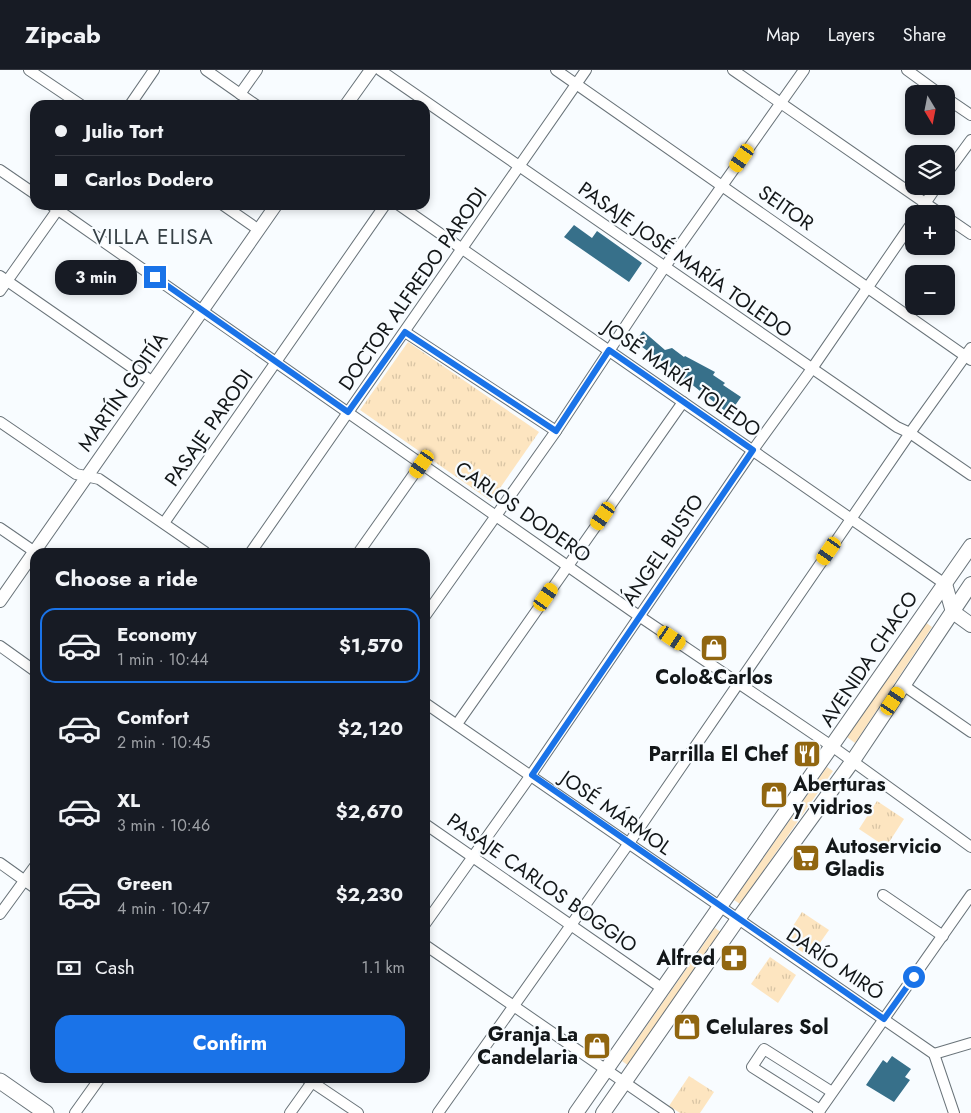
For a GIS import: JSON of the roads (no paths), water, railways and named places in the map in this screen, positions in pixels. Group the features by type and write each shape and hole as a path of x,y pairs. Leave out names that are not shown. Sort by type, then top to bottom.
{"main road":[{"name":"AVENIDA CHACO","path":"576,1113 719,906 833,747 971,546"},
{"path":"603,1113 738,919 852,762 953,612 971,582 960,580 945,584 953,612 971,625"},
{"path":"0,1081 46,1113"},
{"path":"0,1093 29,1113"}],"street":[{"path":"29,70 74,100"},
{"path":"133,100 154,70"},
{"path":"206,70 249,100"},
{"path":"240,94 257,70"},
{"path":"350,100 371,70"},
{"name":"PASAJE JOSÉ MARÍA TOLEDO","path":"380,70 424,100"},
{"name":"SEITOR","path":"556,70 868,288 969,355"},
{"name":"DOCTOR ALFREDO PARODI","path":"254,548 586,70"},
{"path":"733,70 928,205"},
{"path":"430,609 556,431 664,268 804,70"},
{"path":"907,70 928,85"},
{"name":"PASAJE JOSÉ MARÍA TOLEDO","path":"430,104 811,370 896,427 910,433 971,475"},
{"path":"955,104 971,115"},
{"path":"955,162 971,140"},
{"path":"0,170 30,191"},
{"path":"925,203 931,195"},
{"path":"0,291 4,279 54,210"},
{"name":"CARLOS DODERO","path":"60,210 569,565 639,616 833,747 971,847"},
{"path":"230,210 259,230"},
{"name":"MARTÍN GOITÍA","path":"38,548 273,210"},
{"name":"PASAJE PARODI","path":"164,523 382,210"},
{"name":"JOSÉ MARÍA TOLEDO","path":"406,210 945,584"},
{"path":"955,223 971,234"},
{"name":"ÁNGEL BUSTO","path":"430,917 532,775 753,450 811,370 905,233"},
{"path":"4,279 153,382"},
{"path":"405,332 556,431"},
{"path":"438,1113 629,843 910,433 969,355"},
{"path":"457,724 682,402"},
{"path":"0,422 76,474 99,479 199,548"},
{"path":"362,548 422,464"},
{"path":"0,528 30,549"},
{"name":"MARTÍN GOITÍA","path":"0,602 30,559"},
{"path":"0,646 30,667"},
{"path":"903,685 971,732"},
{"name":"JOSÉ MÁRMOL","path":"430,706 738,919"},
{"name":"PASAJE CARLOS BOGGIO","path":"430,827 663,989"},
{"path":"0,864 30,884"},
{"path":"0,914 30,874"},
{"path":"884,895 942,936"},
{"path":"832,1092 764,1049 752,1068 819,1112 971,895"},
{"name":"DARÍO MIRÓ","path":"738,919 934,1054"},
{"path":"430,948 669,1113"},
{"path":"954,1113 934,1054 971,1043"},
{"path":"75,1113 96,1083"},
{"path":"290,1113 309,1083"},
{"path":"317,1083 358,1113"}],"place":[{"name":"Colo&Carlos","path":"714,648"},
{"name":"Parrilla El Chef","path":"807,754"},
{"name":"Aberturas y vidrios","path":"774,795"},
{"name":"Autoservicio Gladis","path":"806,858"},
{"name":"Alfred","path":"734,958"},
{"name":"Celulares Sol","path":"687,1027"},
{"name":"Granja La Candelaria","path":"597,1046"}],"district":[{"name":"VILLA ELISA","path":"153,237"}]}
